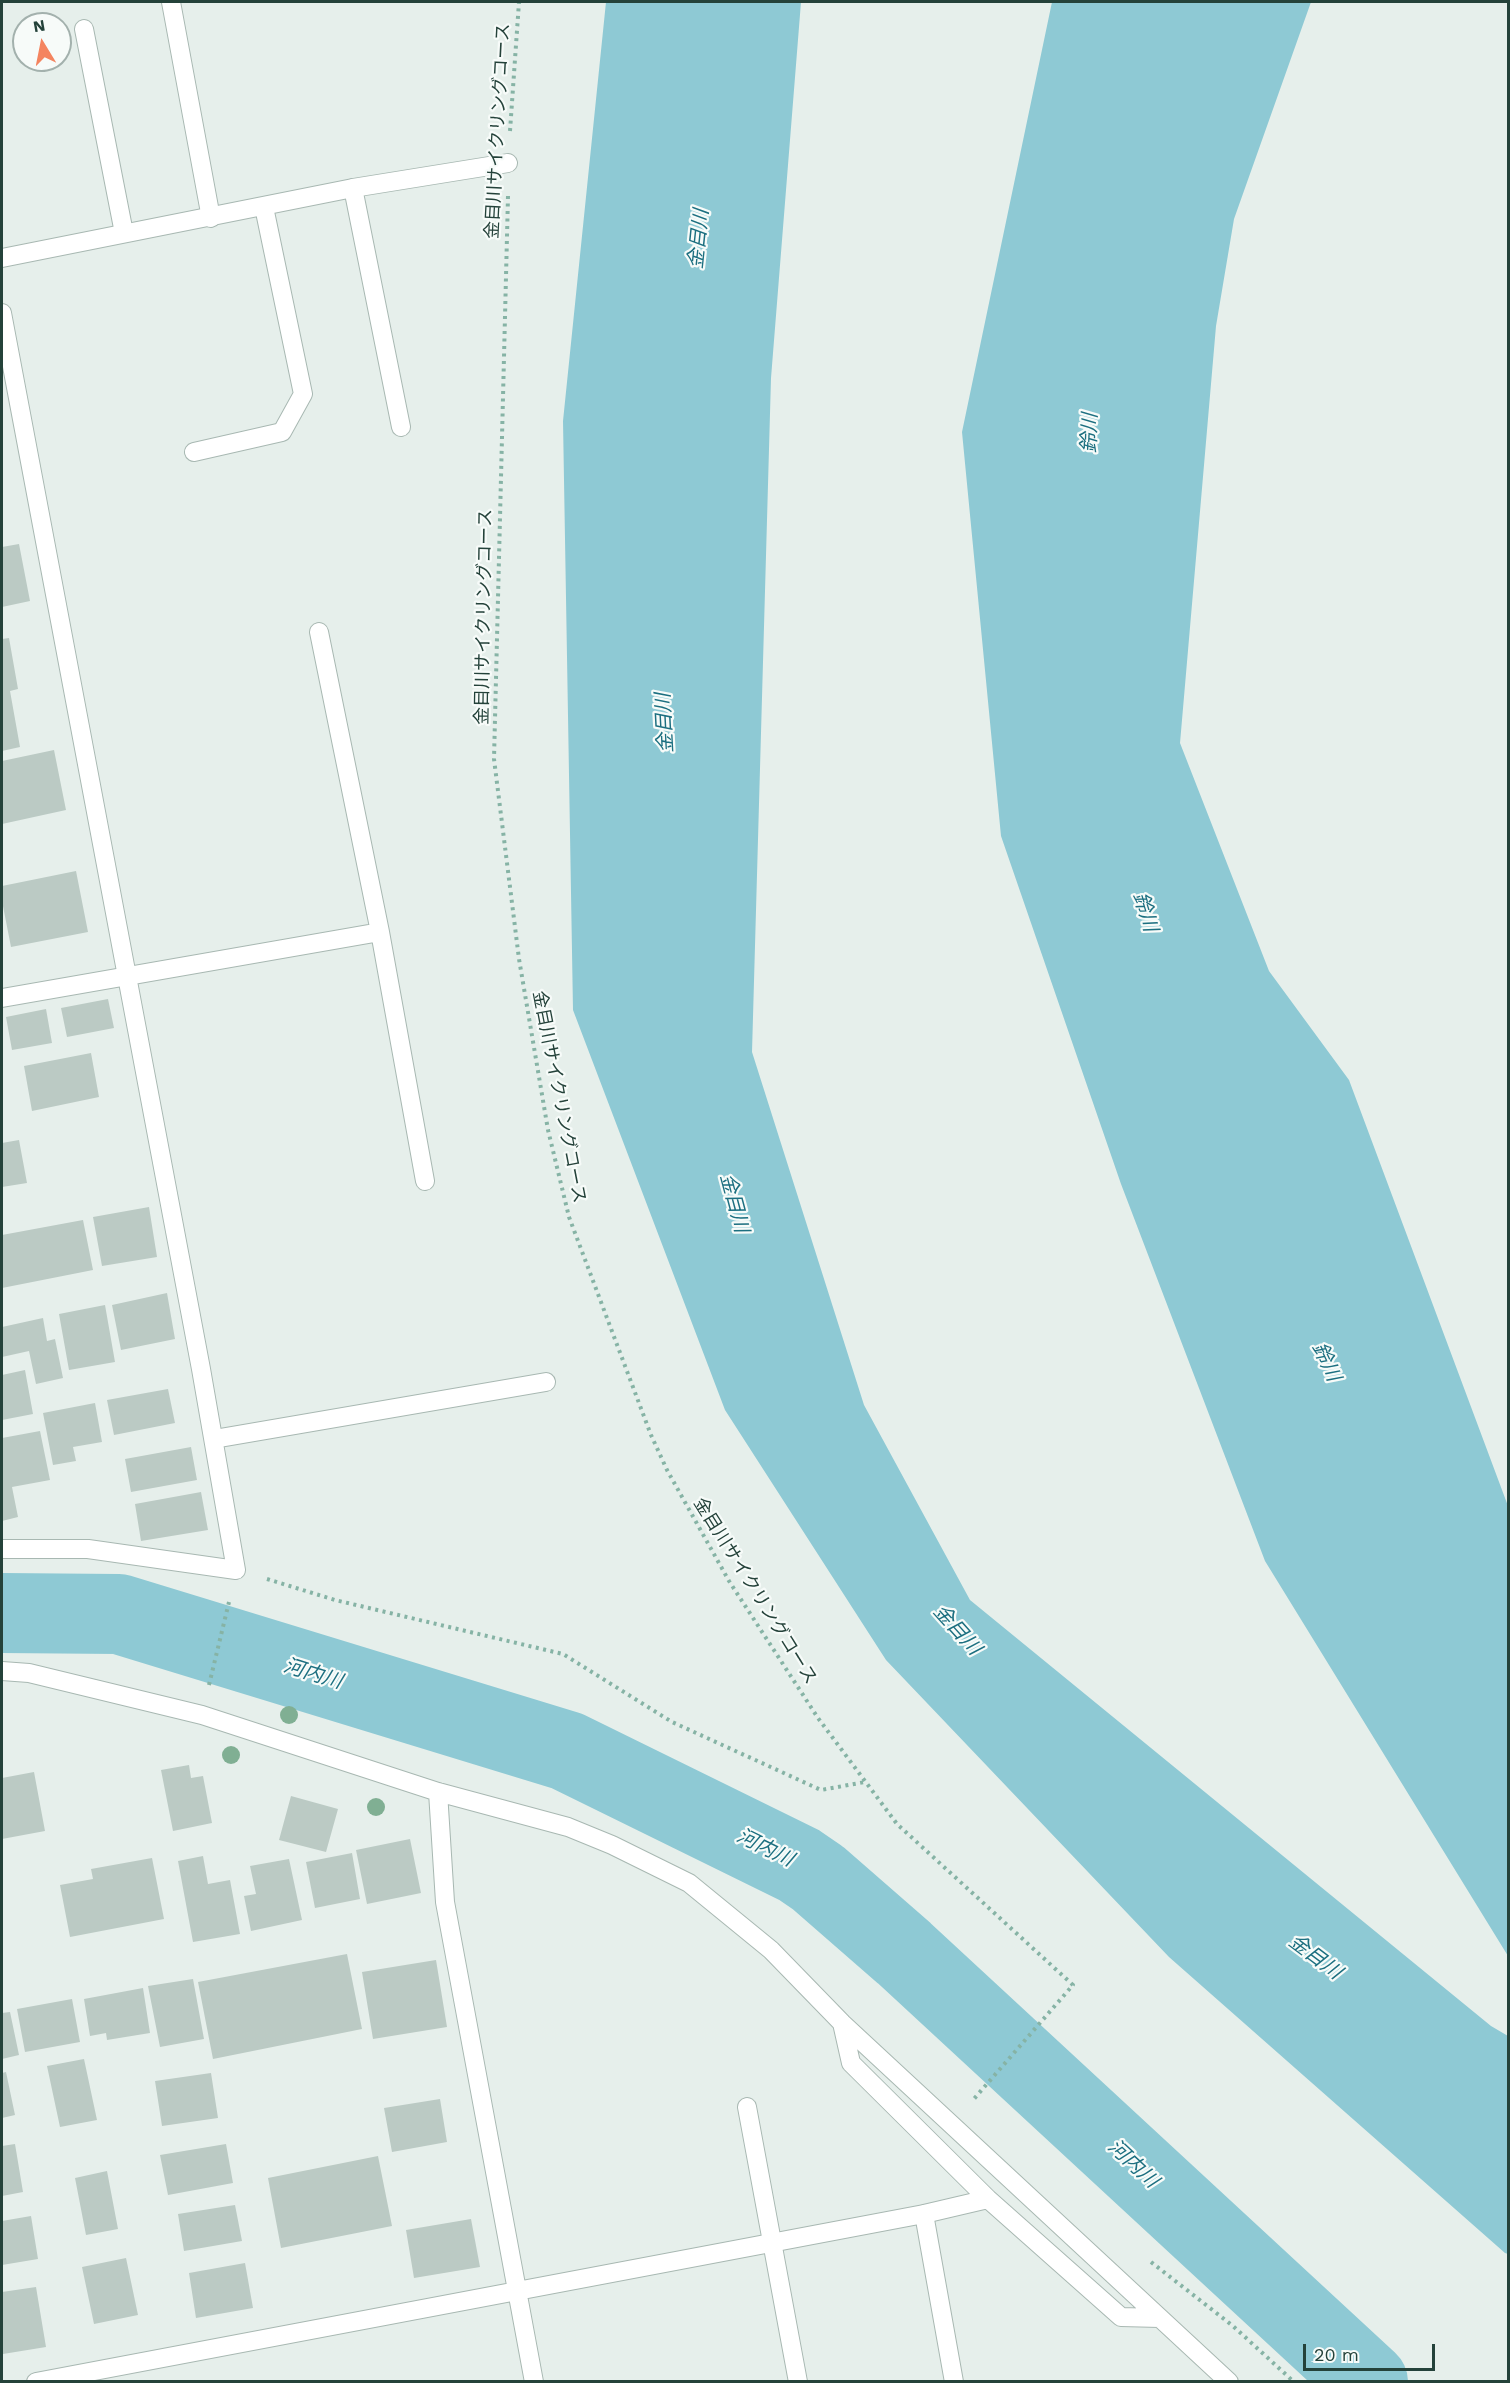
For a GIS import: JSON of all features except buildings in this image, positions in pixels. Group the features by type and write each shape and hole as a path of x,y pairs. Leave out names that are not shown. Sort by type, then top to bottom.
{"street":[{"path":"171,2 211,218"},
{"path":"84,29 124,233"},
{"path":"2,258 353,188 508,162"},
{"path":"353,188 401,427"},
{"path":"194,452 282,432 303,394 264,207"},
{"path":"2,313 214,1439 236,1570 88,1549 2,1549"},
{"path":"319,632 380,932 425,1181"},
{"path":"2,998 380,932"},
{"path":"214,1439 546,1382"},
{"path":"2,1671 29,1673 202,1715 438,1792 568,1827 612,1845 688,1883 771,1950 842,2023 1229,2382"},
{"path":"438,1792 445,1902 534,2382"},
{"path":"842,2023 851,2063 988,2199 1120,2318 1160,2318"},
{"path":"747,2107 798,2382"},
{"path":"36,2382 924,2214 988,2199"},
{"path":"924,2214 954,2382"}],"path":[{"name":"金目川サイクリングコース","path":"519,2 508,162 494,759 519,959 551,1141 569,1217 646,1424 667,1470 729,1581 818,1718 897,1824 1073,1985 969,2104"},
{"path":"202,1715 236,1570 335,1600 563,1654 672,1722 821,1790 865,1782"}],"water":[{"name":"金目川","path":"606,2 801,2 771,378 752,1052 864,1405 970,1600 1491,2026 1508,2036 1508,2254 1169,1957 886,1660 725,1410 573,1010 563,421"},
{"name":"鈴川","path":"1052,2 1311,2 1234,219 1216,326 1180,743 1269,971 1349,1080 1508,1506 1508,1956 1265,1561 1121,1184 1001,836 962,432"}],"waterway":[{"name":"河内川","path":"2,1613 119,1614 567,1751 799,1865 818,1878 904,1953 1368,2382"}]}
